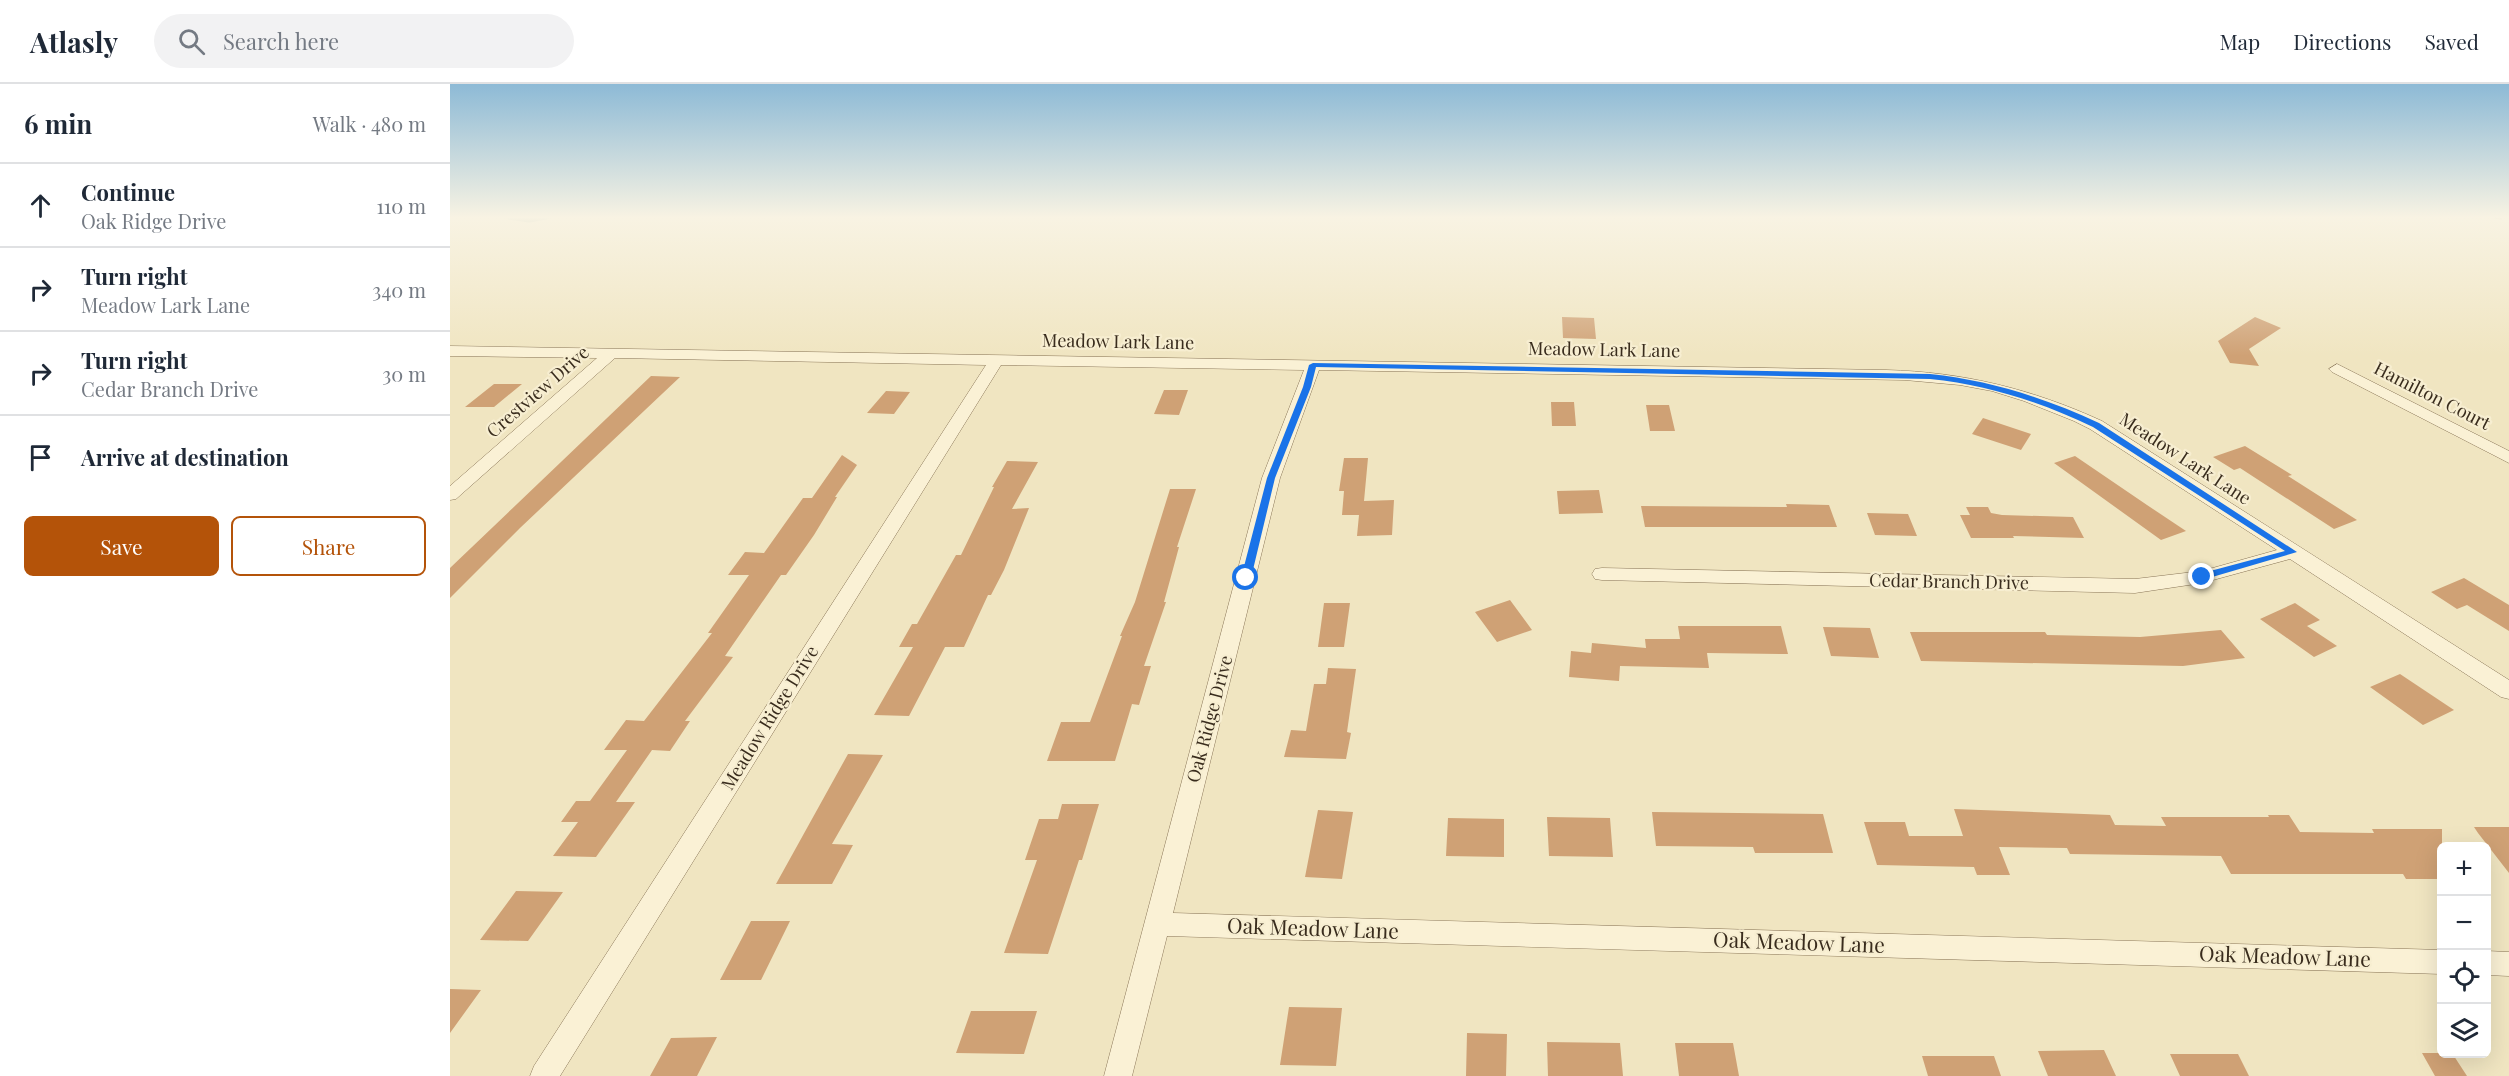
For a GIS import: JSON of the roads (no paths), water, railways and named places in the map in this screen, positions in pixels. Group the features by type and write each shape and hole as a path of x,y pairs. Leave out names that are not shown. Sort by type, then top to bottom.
{"street":[{"name":"Crestview Drive","path":"450,351 611,354"},
{"name":"Crestview Drive","path":"450,495 611,354"},
{"name":"Meadow Lark Lane","path":"611,354 1800,373 1961,380 2004,389 2040,401 2096,425 2509,691"},
{"name":"Meadow Ridge Drive","path":"544,1076 997,359"},
{"name":"Oak Ridge Drive","path":"1118,1076 1271,478 1307,387 1313,365"},
{"name":"Hamilton Court","path":"2337,369 2509,458"},
{"name":"Cedar Branch Drive","path":"1602,574 2135,586 2202,577 2293,552"},
{"name":"Oak Meadow Lane","path":"1156,924 2437,962"},
{"path":"2491,963 2509,964"}]}
